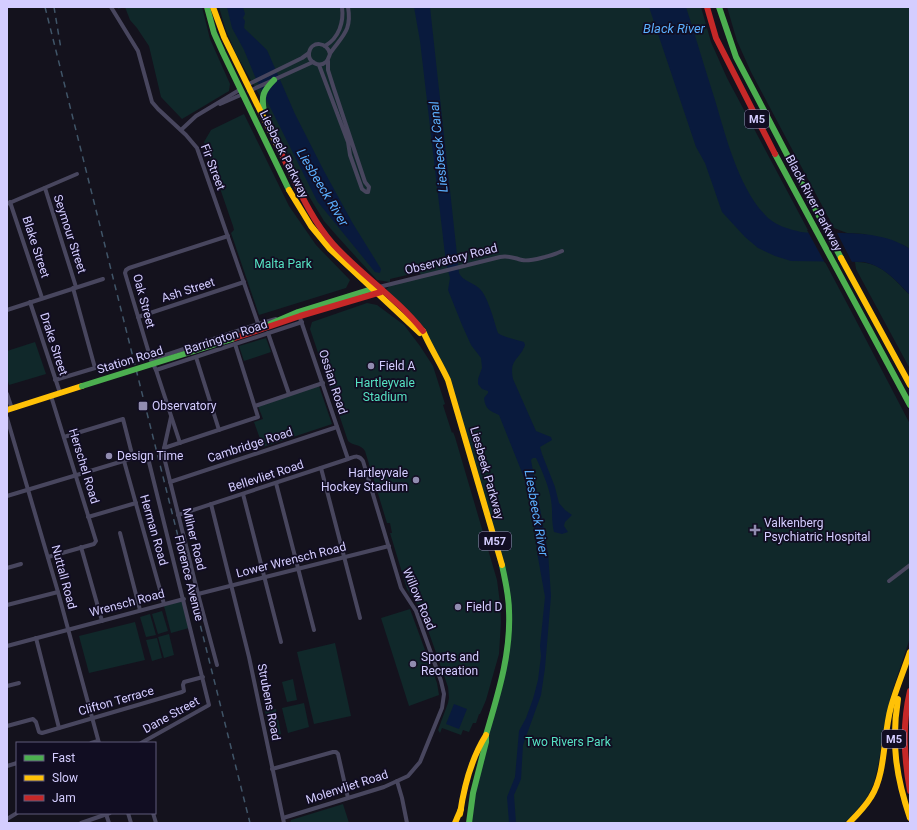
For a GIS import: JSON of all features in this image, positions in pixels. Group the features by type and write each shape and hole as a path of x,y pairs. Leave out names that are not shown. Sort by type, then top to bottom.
{"main road":[{"name":"Liesbeek Parkway","path":"207,7 217,41 290,192 305,217 330,250 403,316 426,339"},
{"name":"Liesbeek Parkway","path":"213,7 224,36 249,88 308,208 319,227 340,252 411,316 423,332 439,360 448,380 502,564 507,587 510,620 507,658 502,681 486,735 486,742 473,793 469,823"},
{"name":"Black River Parkway","path":"707,7 716,38 735,77 814,228 910,405"},
{"name":"Black River Parkway","path":"719,7 736,57 825,228 910,385"},
{"path":"267,123 262,98 265,89 274,80"},
{"name":"Station Road","path":"9,410 82,386 234,342 259,327 279,319 300,317 372,289 382,289"},
{"name":"Station Road","path":"259,327 265,329 377,294 382,289"},
{"path":"849,823 860,812 872,796 881,772 886,730 891,707 910,652"},
{"name":"M5","path":"910,661 898,700 894,726 894,754 903,800 910,818"},
{"name":"M5","path":"910,691 904,740 905,766 910,791"},
{"name":"Liesbeek Parkway","path":"459,823 470,770 480,742 486,735"},
{"path":"910,745 910,771"},
{"path":"903,800 905,816 908,823"},
{"path":"455,823 461,808"}],"street":[{"name":"Fir Street","path":"111,7 138,51 152,102 197,148 259,327"},
{"path":"325,46 334,39 340,29 342,7"},
{"path":"309,53 310,60 319,65 348,142 350,156 362,189 368,192 369,187 363,175 328,70 330,54 340,42 346,31 349,20 348,7"},
{"path":"181,130 196,116 216,105 226,102 302,58 309,53 315,45 318,44 325,46 328,48 330,54"},
{"path":"319,65 328,61"},
{"path":"249,88 274,80 313,62"},
{"path":"9,203 77,174"},
{"name":"Seymour Street","path":"45,188 95,368 55,380"},
{"name":"Blake Street","path":"9,203 42,298"},
{"name":"Oak Street","path":"180,443 156,370 151,360 125,273 126,270 228,236"},
{"name":"Observatory Road","path":"382,289 392,284 500,257 510,256 522,260 530,260 562,251"},
{"path":"7,309 103,278"},
{"name":"Ash Street","path":"138,317 244,282"},
{"name":"Drake Street","path":"30,302 60,393"},
{"name":"Barrington Road","path":"156,370 196,357 234,342 268,333 300,317"},
{"name":"Ossian Road","path":"300,317 348,458"},
{"path":"151,360 259,327"},
{"path":"268,333 289,394"},
{"path":"164,448 258,417 234,342"},
{"path":"196,357 220,430"},
{"path":"255,406 323,383"},
{"path":"7,394 9,410"},
{"name":"Herschel Road","path":"51,396 76,475 95,543 81,548"},
{"name":"Milner Road","path":"171,416 163,453 217,665"},
{"name":"Nuttall Road","path":"7,418 58,592 99,742"},
{"path":"7,496 133,458 123,420 64,436"},
{"name":"Cambridge Road","path":"170,482 337,427"},
{"name":"Florence Avenue","path":"133,458 146,456 184,599 209,705"},
{"name":"Bellevliet Road","path":"178,515 348,458 357,456 360,457"},
{"name":"Willow Road","path":"360,457 363,461 401,588 416,611 443,691 442,708 420,762 414,769"},
{"name":"Herman Road","path":"124,461 164,604"},
{"path":"321,468 360,618"},
{"path":"276,482 314,630"},
{"path":"243,494 281,642"},
{"path":"88,517 136,503"},
{"name":"Strubens Road","path":"211,504 249,657 284,823"},
{"path":"120,533 140,610"},
{"name":"Lower Wrensch Road","path":"198,594 389,546"},
{"path":"48,557 81,548 102,621"},
{"path":"7,568 20,564"},
{"path":"889,580 910,565"},
{"path":"7,605 58,592"},
{"name":"Wrensch Road","path":"7,646 184,599"},
{"path":"36,638 59,728"},
{"name":"Clifton Terrace","path":"7,726 34,719 40,733 182,692 184,691 184,682 203,677"},
{"path":"7,686 19,683"},
{"name":"Dane Street","path":"144,742 209,705"},
{"path":"272,769 336,752 338,754 348,798"},
{"name":"Molenvliet Road","path":"283,818 384,787 408,776 414,769"},
{"path":"397,781 407,823"},
{"path":"7,819 16,814"},
{"path":"81,823 108,814 109,823"}],"green space":[{"path":"125,7 202,7 210,39 230,84 229,91 182,119 161,97 149,46 130,20"},
{"name":"Two Rivers Park","path":"219,7 701,7 711,42 727,78 910,424 910,638 890,698 874,783 866,799 844,823 469,823 471,804 502,681 509,599 456,407 434,351 384,291 392,284 421,277 420,272 390,279 390,282 377,280 324,221 298,177 261,98 236,54 225,28"},
{"path":"727,7 910,7 910,249 903,245 864,234 847,233 834,228 751,72 737,41"},
{"name":"Malta Park","path":"244,114 289,206 316,245 350,280 346,288 259,315 231,233 234,230 233,226 204,142 211,130"},
{"path":"855,262 872,264 886,272 910,295 910,369 856,269"},
{"name":"Hartleyvale Stadium","path":"367,303 377,305 404,325 433,366 445,404 443,405 452,433 453,432 455,437 497,580 501,622 499,654 486,700 476,723 473,723 469,732 463,730 461,735 442,728 440,733 438,730 448,703 448,687 421,610 407,589 390,533 392,533 390,523 387,523 365,451 361,447 348,441 310,329 312,322"},
{"path":"266,338 271,352 244,361 239,346"},
{"path":"35,342 46,374 9,385 7,378 7,351"},
{"path":"319,386 332,424 263,447 254,422 263,419 258,406"},
{"path":"182,601 189,628 171,633 164,606"},
{"name":"Sports and Recreation","path":"410,609 437,683 439,695 409,706 381,618"},
{"path":"162,611 168,631 158,634 152,614"},
{"path":"150,614 156,635 146,637 140,617"},
{"path":"135,622 145,660 89,673 79,636"},
{"path":"169,634 174,655 164,658 158,637"},
{"path":"157,638 162,658 152,661 146,640"},
{"path":"335,643 351,716 314,724 297,652"},
{"path":"293,679 297,700 287,702 282,682"},
{"path":"304,703 309,727 288,733 282,708"},
{"path":"276,709 281,734 271,737 265,711"},
{"path":"343,804 349,823 290,823 291,820"}],"water":[{"name":"Liesbeeck River","path":"227,7 243,7 245,14 243,18 245,21 244,28 267,50 295,114 352,222 381,269 380,273 375,272 317,201 232,28"},
{"path":"414,7 430,7 459,273 465,280 479,288 482,292 490,309 498,333 524,342 525,345 523,350 513,364 513,379 536,431 551,437 552,440 540,447 555,487 559,503 572,515 565,522 564,526 568,532 562,534 554,532 552,504 549,490 536,458 533,458 531,460 548,552 551,596 545,668 541,695 523,745 521,779 514,795 516,823 509,823 507,797 515,777 519,731 526,718 538,680 545,597 537,552 533,507 529,490 499,415 491,411 486,405 484,398 488,391 482,389 478,384 478,379 482,368 481,358 471,345 448,290 450,278 446,263 420,41"},
{"name":"Black River","path":"649,7 686,7 729,146 741,178 749,193 768,218 783,227 801,232 845,233 879,236 900,243 910,249 910,295 884,271 871,264 864,262 791,261 775,256 758,248 745,237 722,212 705,163 696,147"},
{"path":"454,704 467,709 459,729 446,724"}],"pier":[{"path":"807,230 836,231 853,264 825,263"}],"railway":[{"path":"45,7 250,823"},
{"path":"54,7 61,49"}],"traffic: fast":[{"path":"207,7 214,33 289,190"},
{"path":"719,7 736,57 841,258"},
{"path":"264,111 264,94 267,87 274,80"},
{"path":"775,154 910,405"},
{"path":"270,324 298,312 375,288"},
{"path":"82,386 232,339"},
{"path":"469,823 473,793 486,742 486,735 503,674 508,643 509,605 502,565"}],"traffic: slow":[{"path":"213,7 224,37 282,155"},
{"path":"289,190 311,226 330,249 420,333"},
{"path":"841,258 910,385"},
{"path":"423,331 448,380 502,565"},
{"path":"7,410 82,386"},
{"path":"849,823 866,804 876,788 882,766 888,718 895,693 910,652"},
{"path":"898,699 895,730 896,759 901,788 910,818"},
{"path":"460,814 472,763 486,735"},
{"path":"455,823 461,809"}],"traffic: jam":[{"path":"707,7 716,38 775,154"},
{"path":"282,155 304,201 317,223 333,244 402,308 423,331"},
{"path":"232,339 300,316 381,292"},
{"path":"910,691 907,704 905,729 906,766 910,791"}],"place":[{"name":"Field A","path":"371,366"},
{"name":"Observatory","path":"143,406"},
{"name":"Design Time","path":"109,456"},
{"name":"Hartleyvale Hockey Stadium","path":"416,480"},
{"name":"Valkenberg Psychiatric Hospital","path":"755,530"},
{"name":"Field D","path":"458,607"},
{"name":"Sports and Recreation","path":"413,664"}],"water label":[{"name":"Liesbeeck Canal","path":"438,147"}]}
